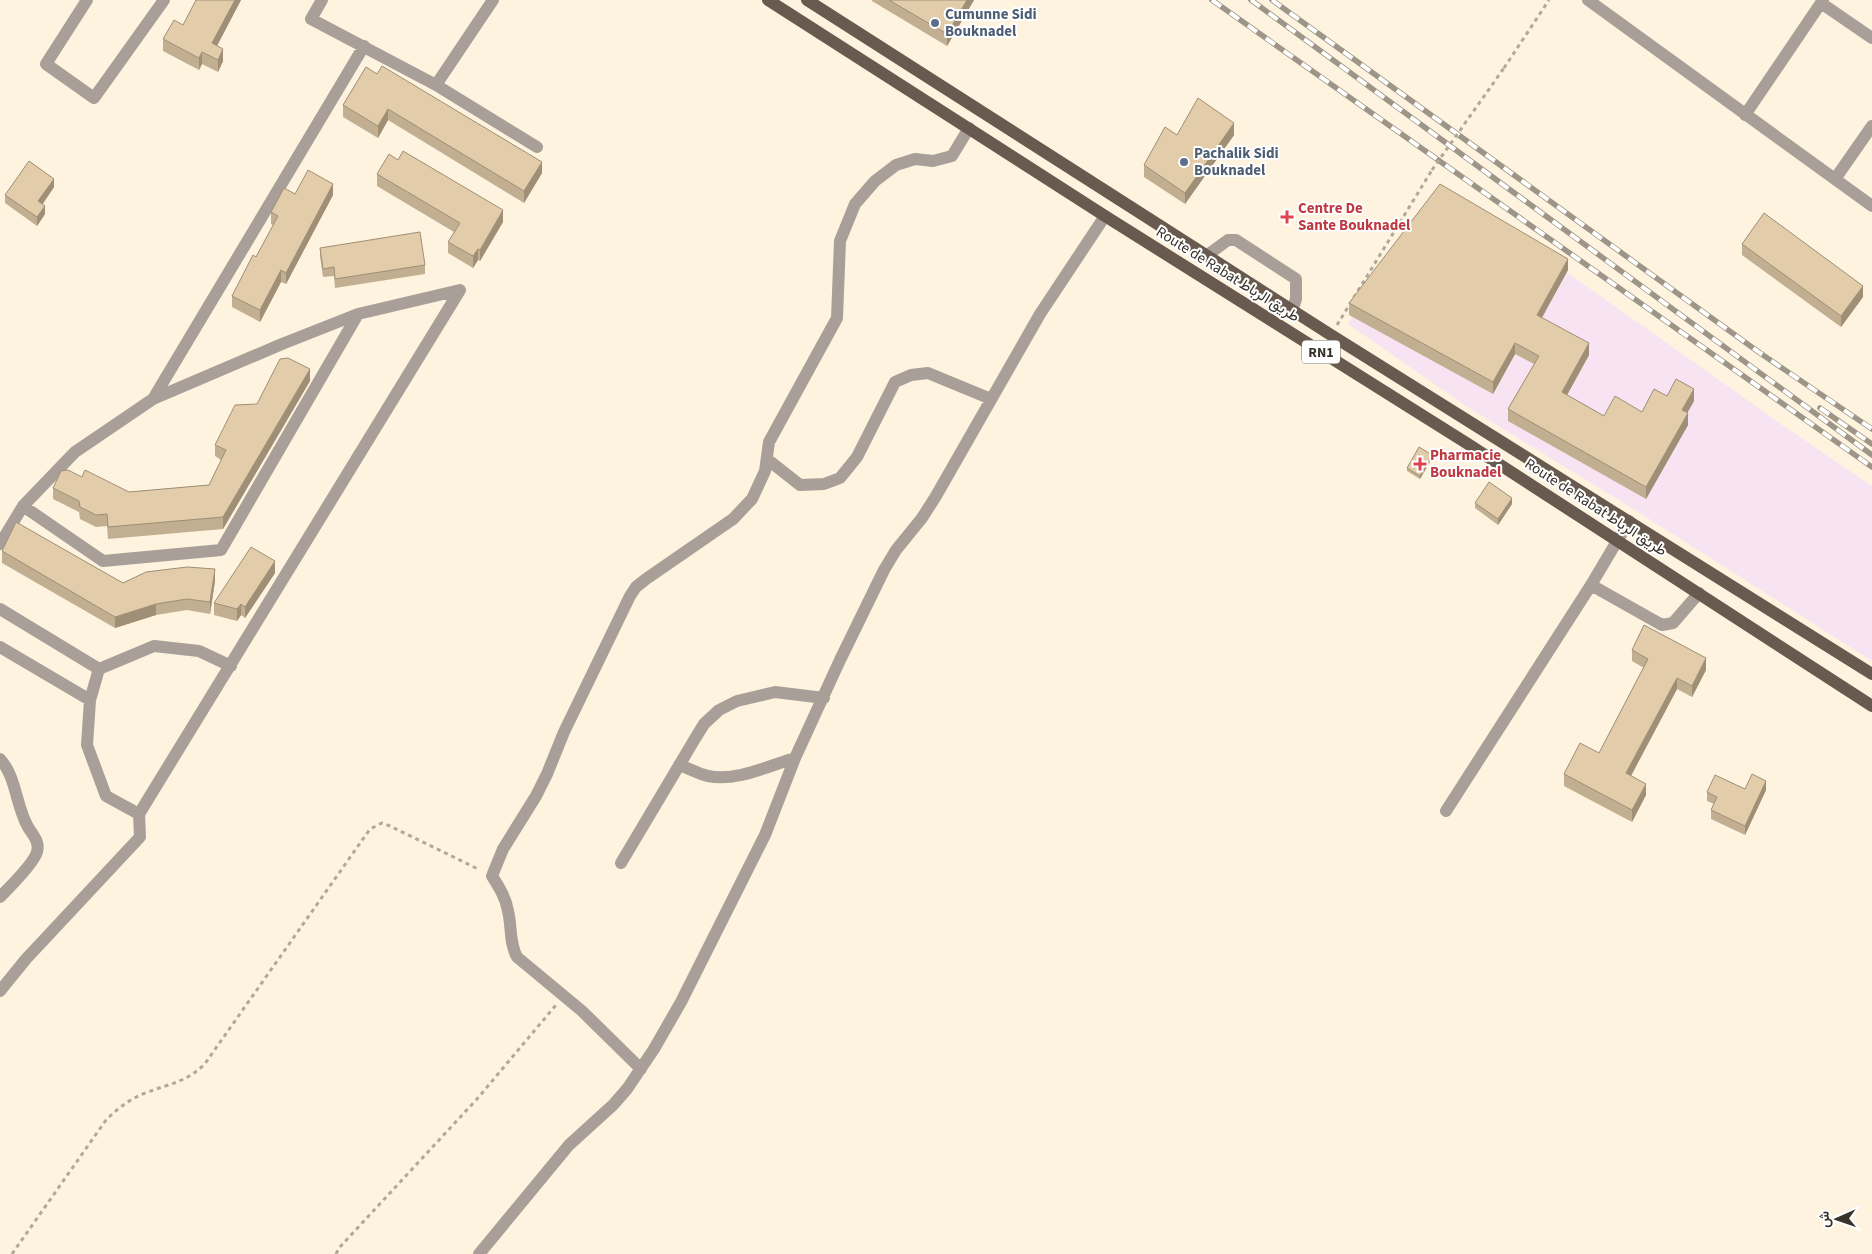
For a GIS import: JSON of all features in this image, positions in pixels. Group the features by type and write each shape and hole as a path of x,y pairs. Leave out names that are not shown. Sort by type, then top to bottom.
{"main road":[{"name":"Route de Rabat طريق الرباط","path":"768,0 1105,216 1468,444 1872,706"},
{"name":"Route de Rabat طريق الرباط","path":"807,0 1292,311 1872,674"},
{"path":"1000,149 1012,131"},
{"path":"1281,327 1292,311"},
{"path":"1468,444 1478,427"}],"street":[{"path":"87,0 46,64 94,98 164,0"},
{"path":"322,0 311,18 436,85 537,147"},
{"path":"436,85 493,0"},
{"path":"1588,0 1872,206"},
{"path":"1745,115 1822,1 1872,38"},
{"path":"153,399 364,46"},
{"path":"1835,179 1872,126"},
{"path":"641,1069 564,995 517,957 512,945 505,898 492,876 503,849 536,796 547,774 564,732 636,587 733,519 752,499 765,470 769,442 837,318 840,241 856,204 875,181 896,165 915,160 933,161 952,156 969,128"},
{"path":"479,1254 569,1145 613,1104 641,1069 681,1002 765,835 795,758 884,570 896,550 922,518 936,496 1040,314 1105,216"},
{"path":"1206,256 1228,240 1236,240 1274,264 1296,279 1296,299 1292,311"},
{"path":"0,544 23,506 75,452 153,399 358,314 460,290 139,814 140,834 138,838 26,959 0,991"},
{"path":"23,506 103,561 221,550 358,314"},
{"path":"767,459 800,485 824,484 840,478 856,457 895,382 911,375 928,373 991,399"},
{"path":"1446,811 1591,585 1629,521"},
{"path":"1591,585 1662,625 1673,623 1699,594"},
{"path":"0,609 99,669"},
{"path":"99,669 154,646 199,651 231,666"},
{"path":"0,647 90,700"},
{"path":"99,669 90,700 87,745 106,796 139,814"},
{"path":"621,863 704,724 719,710 737,701 775,692 824,698"},
{"path":"679,765 709,776 728,776 743,774 795,758"},
{"path":"0,759 11,776 18,804 35,839 38,850 34,859 0,897"}],"path":[{"path":"1331,335 1432,170 1549,0"},
{"path":"12,1254 106,1120 114,1112 134,1098 147,1092 184,1080 204,1065 370,829 382,824 390,826 492,876"},
{"path":"336,1254 338,1248 477,1099 564,995"}],"shaded area":[{"path":"1439,187 1510,232 1788,429 1872,486 1872,661 1643,515 1469,408 1348,324"}],"building":[{"path":"196,0 235,0 212,43 223,49 218,60 202,52 199,58 163,39 174,20 183,25"},
{"path":"889,0 967,0 947,34"},
{"path":"382,66 542,162 524,191 388,109 378,126 343,105 366,67 377,74"},
{"name":"Pachalik Sidi Bouknadel","path":"1198,98 1234,123 1185,193 1144,165 1165,127 1177,135"},
{"path":"403,151 503,210 480,250 478,249 473,256 448,242 460,223 377,174 389,154 398,160"},
{"path":"29,161 54,179 38,201 45,206 37,217 5,195"},
{"path":"308,170 333,184 286,273 281,270 260,310 232,296 253,255 256,257 278,216 271,212 284,188 295,194"},
{"path":"1440,184 1568,259 1537,315 1589,343 1562,392 1604,416 1615,396 1642,412 1654,389 1667,396 1676,379 1694,389 1682,410 1688,413 1646,487 1508,409 1539,356 1515,343 1493,382 1349,303"},
{"path":"1764,213 1863,286 1841,316 1742,244"},
{"path":"420,232 425,265 335,279 334,267 323,269 320,248"},
{"path":"288,358 310,369 223,517 108,527 107,514 96,515 80,507 79,501 53,488 61,471 68,470 82,477 85,470 129,492 209,485 226,450 215,445 235,405 257,404 280,359"},
{"name":"Pharmacie Bouknadel","path":"1419,447 1432,455 1420,476 1407,468"},
{"path":"1489,482 1512,498 1498,519 1475,503"},
{"path":"16,522 123,583 146,572 187,567 215,569 210,602 187,599 156,604 115,617 2,551"},
{"path":"251,547 275,561 245,607 241,604 237,609 214,603"},
{"path":"1644,625 1706,658 1692,686 1677,678 1626,773 1646,784 1632,810 1564,774 1580,743 1599,753 1648,659 1632,650"},
{"path":"1752,774 1766,781 1745,826 1711,810 1717,797 1707,792 1715,775 1745,789"}],"railway":[{"path":"1212,0 1872,467"},
{"path":"1251,0 1872,455"},
{"path":"1272,0 1760,353 1872,429"},
{"path":"1820,408 1872,444"}],"place":[{"name":"Cumunne Sidi Bouknadel","path":"935,23"},
{"name":"Pachalik Sidi Bouknadel","path":"1184,162"},
{"name":"Centre De Sante Bouknadel","path":"1287,217"},
{"name":"Pharmacie Bouknadel","path":"1420,464"}]}
